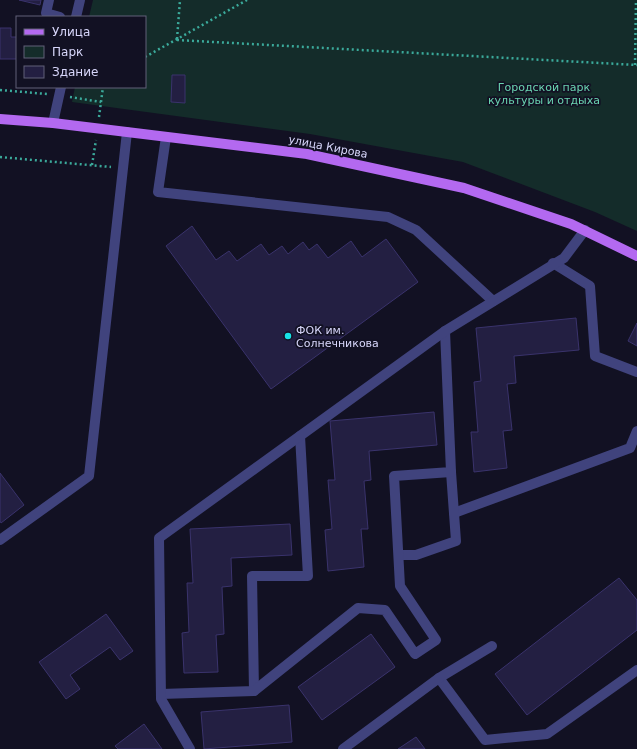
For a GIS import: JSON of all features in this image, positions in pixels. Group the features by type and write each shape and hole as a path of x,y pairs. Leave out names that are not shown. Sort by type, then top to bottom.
{"main road":[{"name":"улица Кирова","path":"0,120 53,123 307,154 464,188 571,224 637,256"}],"street":[{"path":"48,0 46,13 56,16"},
{"path":"76,16 80,0"},
{"path":"53,123 60,88"},
{"path":"0,540 90,476 127,132"},
{"path":"166,137 158,192 388,217 416,230 493,301"},
{"path":"190,749 161,699 159,538 445,331 564,258 584,230"},
{"path":"554,264 590,286 595,356 637,372"},
{"path":"399,555 416,555 456,541 450,472 445,331"},
{"path":"454,513 630,448 637,431"},
{"path":"254,691 252,576 308,576 300,436"},
{"path":"161,694 254,691 358,608 385,610 415,654 436,640 400,586 394,476 450,472"},
{"path":"343,749 439,678 492,646"},
{"path":"478,749 485,740 547,734 637,670"},
{"path":"439,678 485,740"}],"path":[{"path":"177,40 180,0"},
{"path":"146,57 247,0"},
{"path":"177,40 636,65 636,0"},
{"path":"0,157 123,168"}],"green space":[{"name":"Городской парк культуры и отдыха","path":"93,0 637,0 637,231 595,212 463,162 310,134 72,102 75,88 146,88 146,16 89,16"}],"building":[{"path":"19,0 41,0 40,5"},
{"path":"0,28 11,28 11,37 16,37 16,59 0,59"},
{"path":"172,75 185,75 185,103 171,102"},
{"name":"ФОК им. Солнечникова","path":"192,226 216,260 229,251 237,261 261,244 269,255 282,246 288,254 303,242 309,250 317,244 328,258 351,241 362,257 386,239 418,282 271,389 166,246"},
{"path":"576,318 579,350 514,356 516,383 507,384 512,430 503,431 507,468 474,472 471,432 478,432 474,382 481,381 476,328"},
{"path":"637,323 637,346 628,341"},
{"path":"434,412 437,445 369,451 371,480 364,481 368,529 361,529 364,567 328,571 325,530 332,529 328,480 335,480 330,421"},
{"path":"0,473 24,505 1,523 0,521"},
{"path":"290,524 292,555 231,558 232,586 222,587 224,634 216,635 218,672 184,673 182,633 189,632 187,583 193,583 190,529"},
{"path":"619,578 637,600 637,630 527,715 495,674"},
{"path":"106,614 133,651 120,660 110,647 70,675 80,689 66,699 39,662"},
{"path":"371,634 395,667 322,720 298,687"},
{"path":"289,705 292,742 204,749 201,712"},
{"path":"144,724 162,749 118,749 115,746"},
{"path":"416,737 425,749 398,749"}],"place":[{"name":"ФОК им. Солнечникова","path":"288,336"}]}
